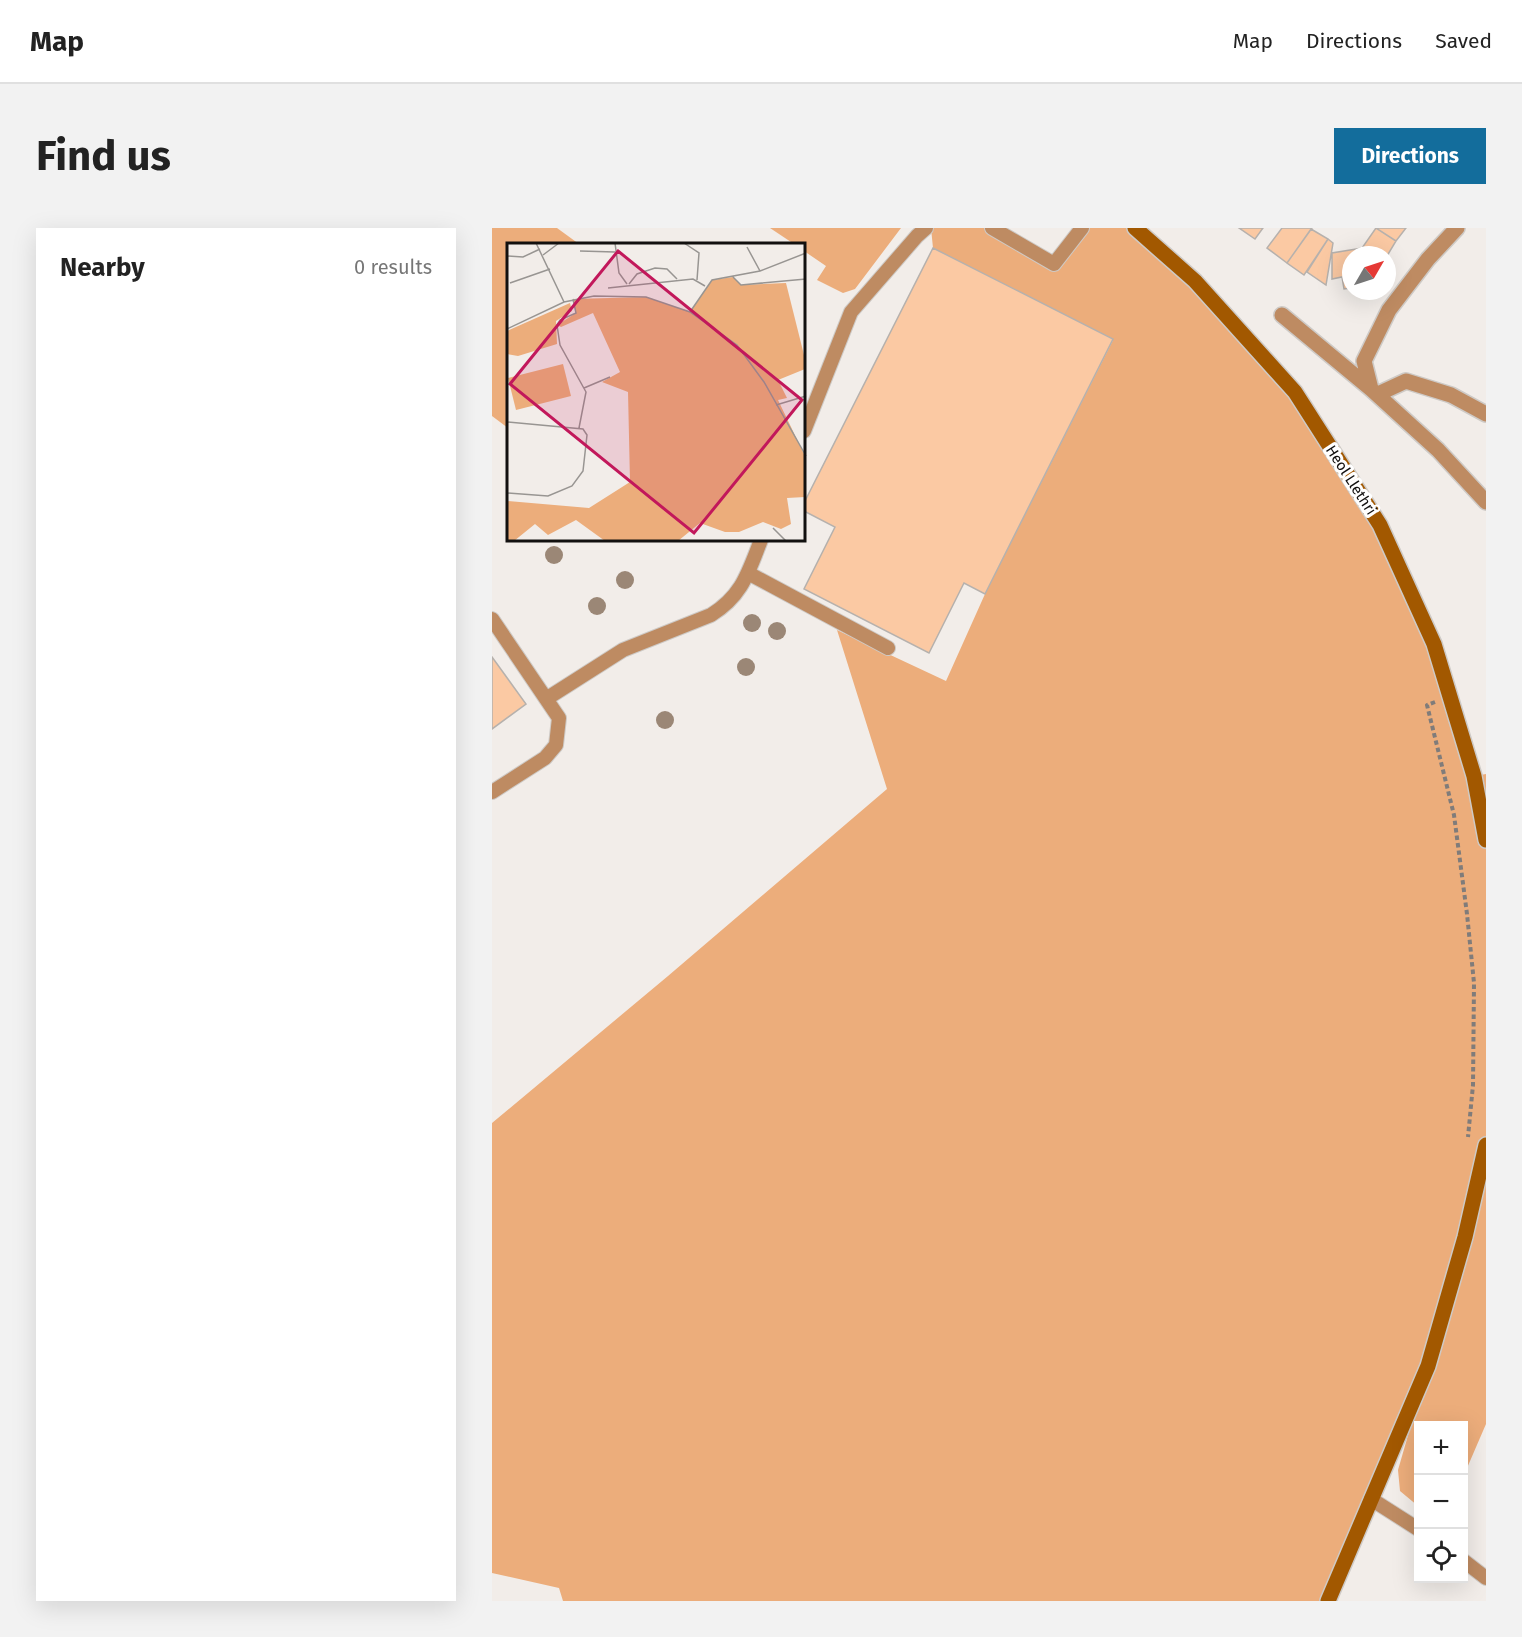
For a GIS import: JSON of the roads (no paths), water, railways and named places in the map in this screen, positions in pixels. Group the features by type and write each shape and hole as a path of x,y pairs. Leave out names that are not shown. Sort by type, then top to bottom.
{"main road":[{"name":"Heol Llethri","path":"1135,228 1196,281 1295,392 1380,525 1434,644 1450,697 1480,775 1486,840"},
{"path":"1328,1601 1428,1366 1466,1237 1486,1145"}],"street":[{"path":"1374,392 1364,361 1389,310 1428,259 1457,228"},
{"path":"1282,315 1374,392 1438,450 1486,502"},
{"path":"1374,392 1406,381 1451,395 1486,414"}],"lane":[{"path":"806,426 851,312 926,228"},
{"path":"992,228 1054,264 1083,228"},
{"path":"546,699 623,650 711,615 723,607 735,596 748,573 760,542"},
{"path":"748,573 888,648"},
{"path":"492,619 559,718 556,745 545,758 492,792"},
{"path":"1371,1499 1414,1526"},
{"path":"1468,1565 1486,1578"}]}
